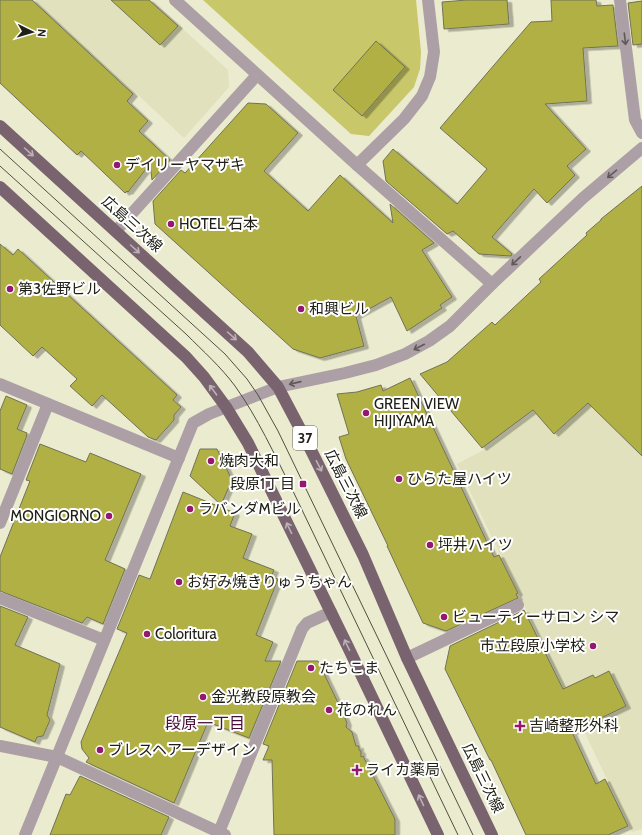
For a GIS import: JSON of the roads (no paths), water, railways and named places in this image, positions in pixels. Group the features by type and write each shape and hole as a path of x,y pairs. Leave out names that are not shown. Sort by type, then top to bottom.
{"main road":[{"name":"広島三次線","path":"0,126 248,352 278,387 363,555 407,658 492,835"},
{"path":"0,187 186,357 204,377 226,407 248,444 331,612 438,835"}],"street":[{"path":"175,0 357,165 492,284"},
{"path":"357,165 404,118 422,96 430,77 434,52 428,0"},
{"path":"620,0 635,120 642,133"},
{"path":"116,231 257,75"},
{"path":"25,835 194,423 209,414 278,387 376,365 405,354 429,341 450,326 583,198 642,148"},
{"path":"0,384 179,458"},
{"path":"0,523 48,404"},
{"path":"0,598 104,640"},
{"path":"407,658 518,605"},
{"path":"0,746 57,757 222,834 302,629 307,623 331,612"}],"tram line":[{"path":"0,149 225,354 247,379 258,395 278,431 473,835"},
{"path":"0,166 186,334 218,366 235,386 258,423 292,489 458,835"}],"place":[{"name":"デイリーヤマザキ","path":"117,165"},
{"name":"HOTEL 石本","path":"171,224"},
{"name":"第3佐野ビル","path":"10,289"},
{"name":"和興ビル","path":"301,309"},
{"name":"GREEN VIEW HIJIYAMA","path":"366,413"},
{"name":"焼肉大和","path":"211,461"},
{"name":"ひらた屋ハイツ","path":"399,479"},
{"name":"段原1丁目","path":"303,484"},
{"name":"ラバンダMビル","path":"190,509"},
{"name":"MONGIORNO","path":"109,516"},
{"name":"坪井ハイツ","path":"430,545"},
{"name":"お好み焼きりゅうちゃん","path":"179,582"},
{"name":"ビューティーサロン シマ","path":"444,617"},
{"name":"Coloritura","path":"147,634"},
{"name":"市立段原小学校","path":"593,646"},
{"name":"たちこま","path":"311,668"},
{"name":"金光教段原教会","path":"203,697"},
{"name":"花のれん","path":"329,710"},
{"name":"吉崎整形外科","path":"520,726"},
{"name":"ブレスヘアーデザイン","path":"100,750"},
{"name":"ライカ薬局","path":"357,770"}],"district":[{"name":"段原一丁目","path":"205,723"}]}
